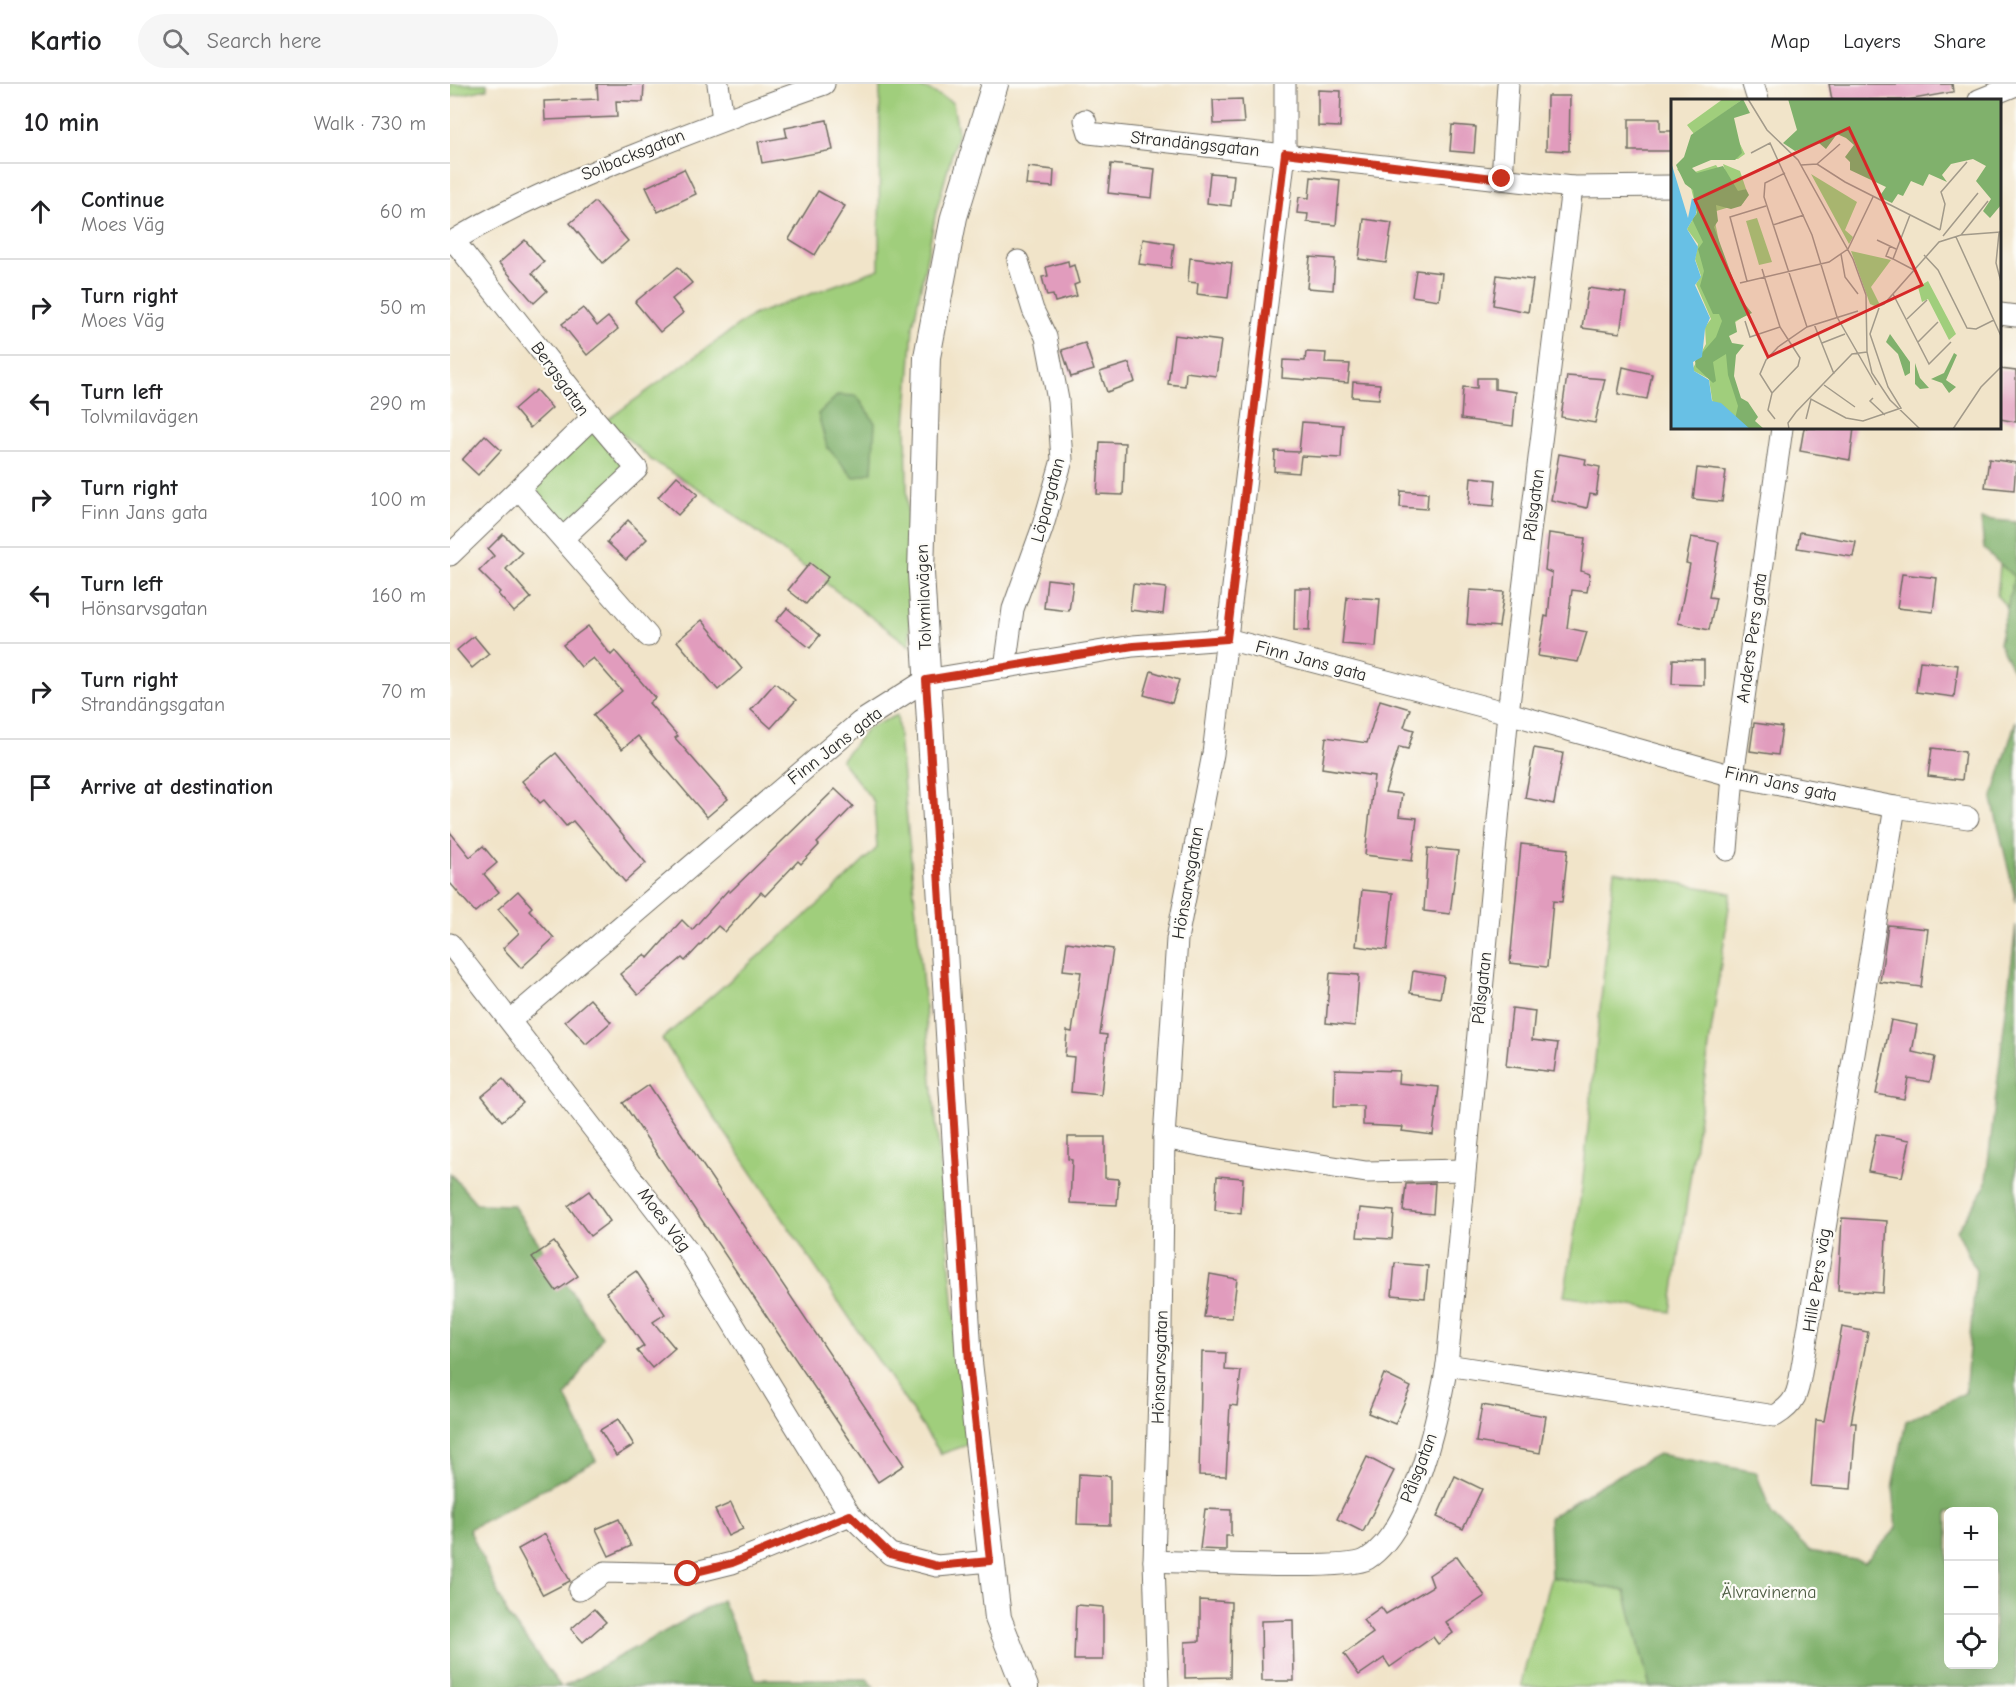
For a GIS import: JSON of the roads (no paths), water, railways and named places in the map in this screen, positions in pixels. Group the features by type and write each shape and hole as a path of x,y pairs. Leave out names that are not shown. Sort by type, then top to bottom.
{"street":[{"path":"718,84 723,119"},
{"name":"Solbacksgatan","path":"452,242 493,216 535,197 723,119 824,84"},
{"name":"Hönsarvsgatan","path":"1158,1687 1154,1561 1164,1138 1177,939 1212,754 1227,639 1285,153 1285,84"},
{"path":"1502,179 1508,84"},
{"path":"1753,84 1758,99"},
{"name":"Tolvmilavägen","path":"992,85 954,217 927,357 921,573 969,1362 998,1618 1025,1687"},
{"path":"1981,99 2016,85"},
{"name":"Strandängsgatan","path":"1086,120 1089,133 1285,153 1572,187 1671,186"},
{"name":"Pålsgatan","path":"1154,1561 1305,1565 1347,1564 1366,1560 1391,1534 1423,1468 1431,1445 1447,1365 1509,713 1572,187"},
{"name":"Bergsgatan","path":"450,555 593,417 452,242"},
{"name":"Löpargatan","path":"1005,668 1013,609 1042,529 1062,460 1058,400 1046,337 1033,310 1018,261"},
{"path":"2001,314 2016,316"},
{"path":"563,538 637,469 593,417"},
{"name":"Anders Pers gata","path":"1727,850 1733,776 1782,429"},
{"path":"519,489 648,636"},
{"name":"Finn Jans gata","path":"511,1020 860,722 926,680 1133,646 1227,639 1509,713 1733,776 1895,807 1968,818"},
{"name":"Hille Pers väg","path":"1447,1365 1775,1416 1788,1408 1797,1396 1895,807"},
{"name":"Moes Väg","path":"450,944 691,1255 850,1515 890,1554 937,1566 990,1561"},
{"path":"1164,1138 1366,1172 1464,1170"},
{"path":"579,1590 605,1572 688,1574 732,1563 850,1515"}],"park label":[{"name":"Älvravinerna","path":"1769,1592"}]}
